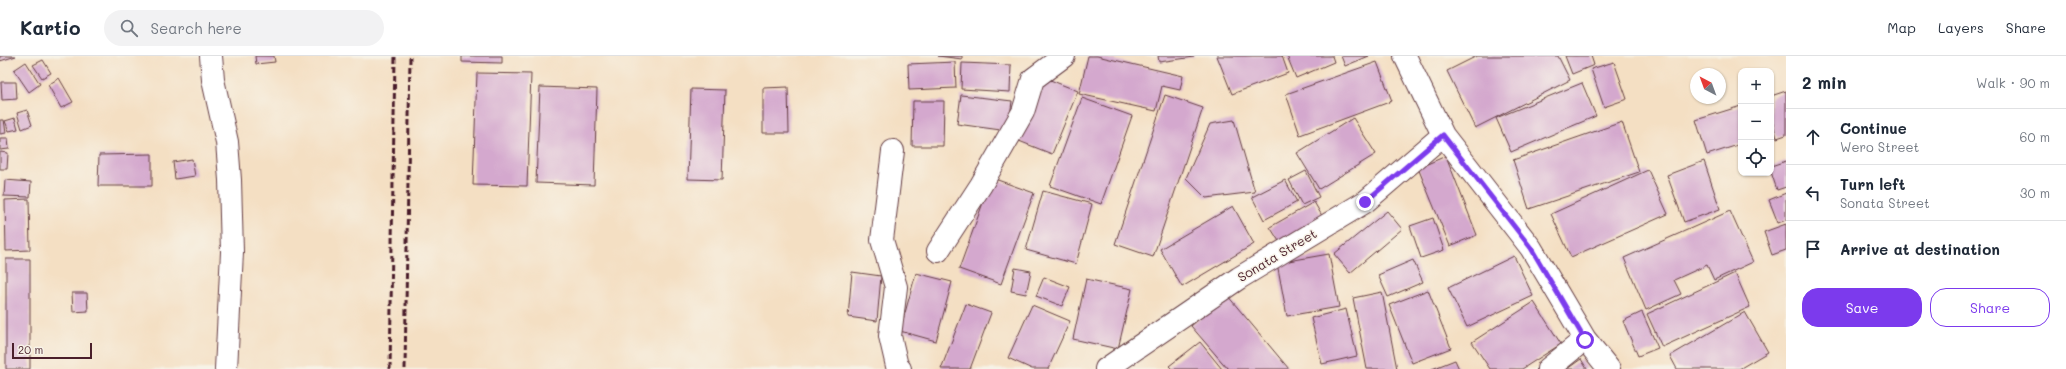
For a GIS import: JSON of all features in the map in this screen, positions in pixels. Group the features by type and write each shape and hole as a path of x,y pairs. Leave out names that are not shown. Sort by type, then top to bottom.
{"street":[{"path":"210,56 213,80 227,142 230,180 232,252 226,369"},
{"path":"938,251 980,185 1023,112 1033,79 1064,56"},
{"path":"1406,56 1443,135 1531,248 1585,340 1609,369"},
{"name":"Sonata Street","path":"1106,369 1239,278 1365,202 1443,135"},
{"path":"893,151 882,240 896,287 890,336 897,366 900,369"},
{"path":"1548,369 1585,340"}],"building":[{"path":"0,56 16,56 0,61"},
{"path":"255,56 274,56 275,62 256,64"},
{"path":"462,56 502,56 502,63 462,62"},
{"path":"938,56 962,56 962,59"},
{"path":"1088,56 1097,56 1183,76 1180,90 1162,86 1156,111 1079,94"},
{"path":"1158,56 1194,56 1194,57 1159,62"},
{"path":"1217,56 1282,56 1288,73 1232,94"},
{"path":"1287,56 1332,56 1334,62 1296,78"},
{"path":"1341,56 1369,56 1345,66"},
{"path":"1477,56 1558,56 1570,80 1475,128 1447,71"},
{"path":"1565,56 1591,56 1594,65 1572,74"},
{"path":"43,60 51,73 42,78 33,65"},
{"path":"26,62 40,84 29,92 14,70"},
{"path":"955,62 956,88 909,90 908,64"},
{"path":"1377,62 1392,101 1300,135 1286,94"},
{"path":"1614,62 1627,99 1604,107 1591,69"},
{"path":"962,63 1011,65 1010,92 961,89"},
{"path":"477,73 531,74 527,186 473,185"},
{"path":"59,78 73,102 61,108 48,85"},
{"path":"1045,78 1078,91 1052,154 1019,141"},
{"path":"1,82 16,82 17,99 2,100"},
{"path":"1582,83 1596,116 1511,152 1496,118"},
{"path":"540,87 597,89 594,185 536,183"},
{"path":"788,87 789,133 763,133 763,88"},
{"path":"691,89 725,90 722,180 688,179"},
{"path":"1786,91 1786,135 1777,138 1774,128 1774,95"},
{"path":"961,95 1012,101 1008,131 957,124"},
{"path":"1165,95 1203,108 1153,257 1115,244"},
{"path":"1082,98 1132,116 1101,204 1050,186"},
{"path":"913,101 944,101 943,146 912,146"},
{"path":"1738,107 1738,145 1707,155 1696,120"},
{"path":"27,110 32,125 22,129 17,113"},
{"path":"15,118 18,129 9,131 5,121"},
{"path":"1353,118 1376,154 1319,189 1297,153"},
{"path":"0,120 4,120 6,133 0,134"},
{"path":"1234,120 1255,192 1206,198 1186,178 1210,124"},
{"path":"1622,122 1639,172 1529,209 1513,160"},
{"path":"0,138 8,138 9,149 0,150"},
{"path":"0,152 8,153 7,169 0,169"},
{"path":"152,154 152,186 98,186 99,155"},
{"path":"1446,156 1477,235 1450,246 1418,168"},
{"path":"192,159 195,176 175,179 173,162"},
{"path":"1704,161 1720,209 1684,222 1667,175"},
{"path":"1786,161 1786,187 1777,190 1772,176 1774,176 1774,165"},
{"path":"1648,170 1668,214 1571,257 1551,214"},
{"path":"1306,171 1319,197 1302,205 1289,180"},
{"path":"992,178 1034,193 1001,284 959,269"},
{"path":"5,180 31,182 30,197 4,196"},
{"path":"1285,180 1297,202 1264,220 1252,197"},
{"path":"1043,191 1092,204 1076,264 1026,250"},
{"path":"1786,193 1786,220 1778,223 1769,200"},
{"path":"29,199 30,250 6,251 5,200"},
{"path":"1314,202 1325,221 1282,246 1270,227"},
{"path":"1233,206 1254,244 1182,287 1160,249"},
{"path":"1387,211 1402,229 1350,273 1334,254"},
{"path":"1730,211 1753,262 1714,280 1707,265 1674,280 1681,294 1646,310 1624,258"},
{"path":"1433,218 1444,250 1421,258 1410,226"},
{"path":"1786,224 1786,250 1772,255 1764,232"},
{"path":"1329,254 1339,307 1287,316 1277,263"},
{"path":"1514,256 1533,296 1467,327 1448,288"},
{"path":"6,259 30,259 30,369 6,369"},
{"path":"1413,260 1423,282 1388,297 1378,275"},
{"path":"1015,268 1031,271 1026,294 1011,291"},
{"path":"852,272 881,276 877,321 848,317"},
{"path":"916,273 952,282 936,341 900,331"},
{"path":"1735,273 1750,307 1662,347 1647,314"},
{"path":"1044,277 1070,287 1062,306 1036,296"},
{"path":"1086,279 1132,289 1118,349 1073,339"},
{"path":"1428,290 1451,348 1412,363 1389,305"},
{"path":"1382,292 1397,369 1367,369 1353,298"},
{"path":"72,293 87,293 88,311 73,312"},
{"path":"1227,295 1289,369 1228,369 1191,326"},
{"path":"1534,302 1561,344 1522,369 1490,369 1472,342"},
{"path":"966,304 991,313 970,369 941,369"},
{"path":"1032,305 1070,321 1048,369 1032,369 1008,358"},
{"path":"1346,309 1357,356 1322,364 1311,318"},
{"path":"1642,312 1658,348 1638,356 1623,321"},
{"path":"1745,312 1768,352 1739,369 1677,369 1670,356"},
{"path":"1200,342 1222,369 1172,369 1169,366"},
{"path":"1581,359 1587,369 1567,369"},
{"path":"1455,360 1459,369 1432,369"}],"railway":[{"path":"390,369 395,56"},
{"path":"405,369 410,56"}],"route":[{"path":"1365,202 1443,135 1531,248 1585,340"}]}
